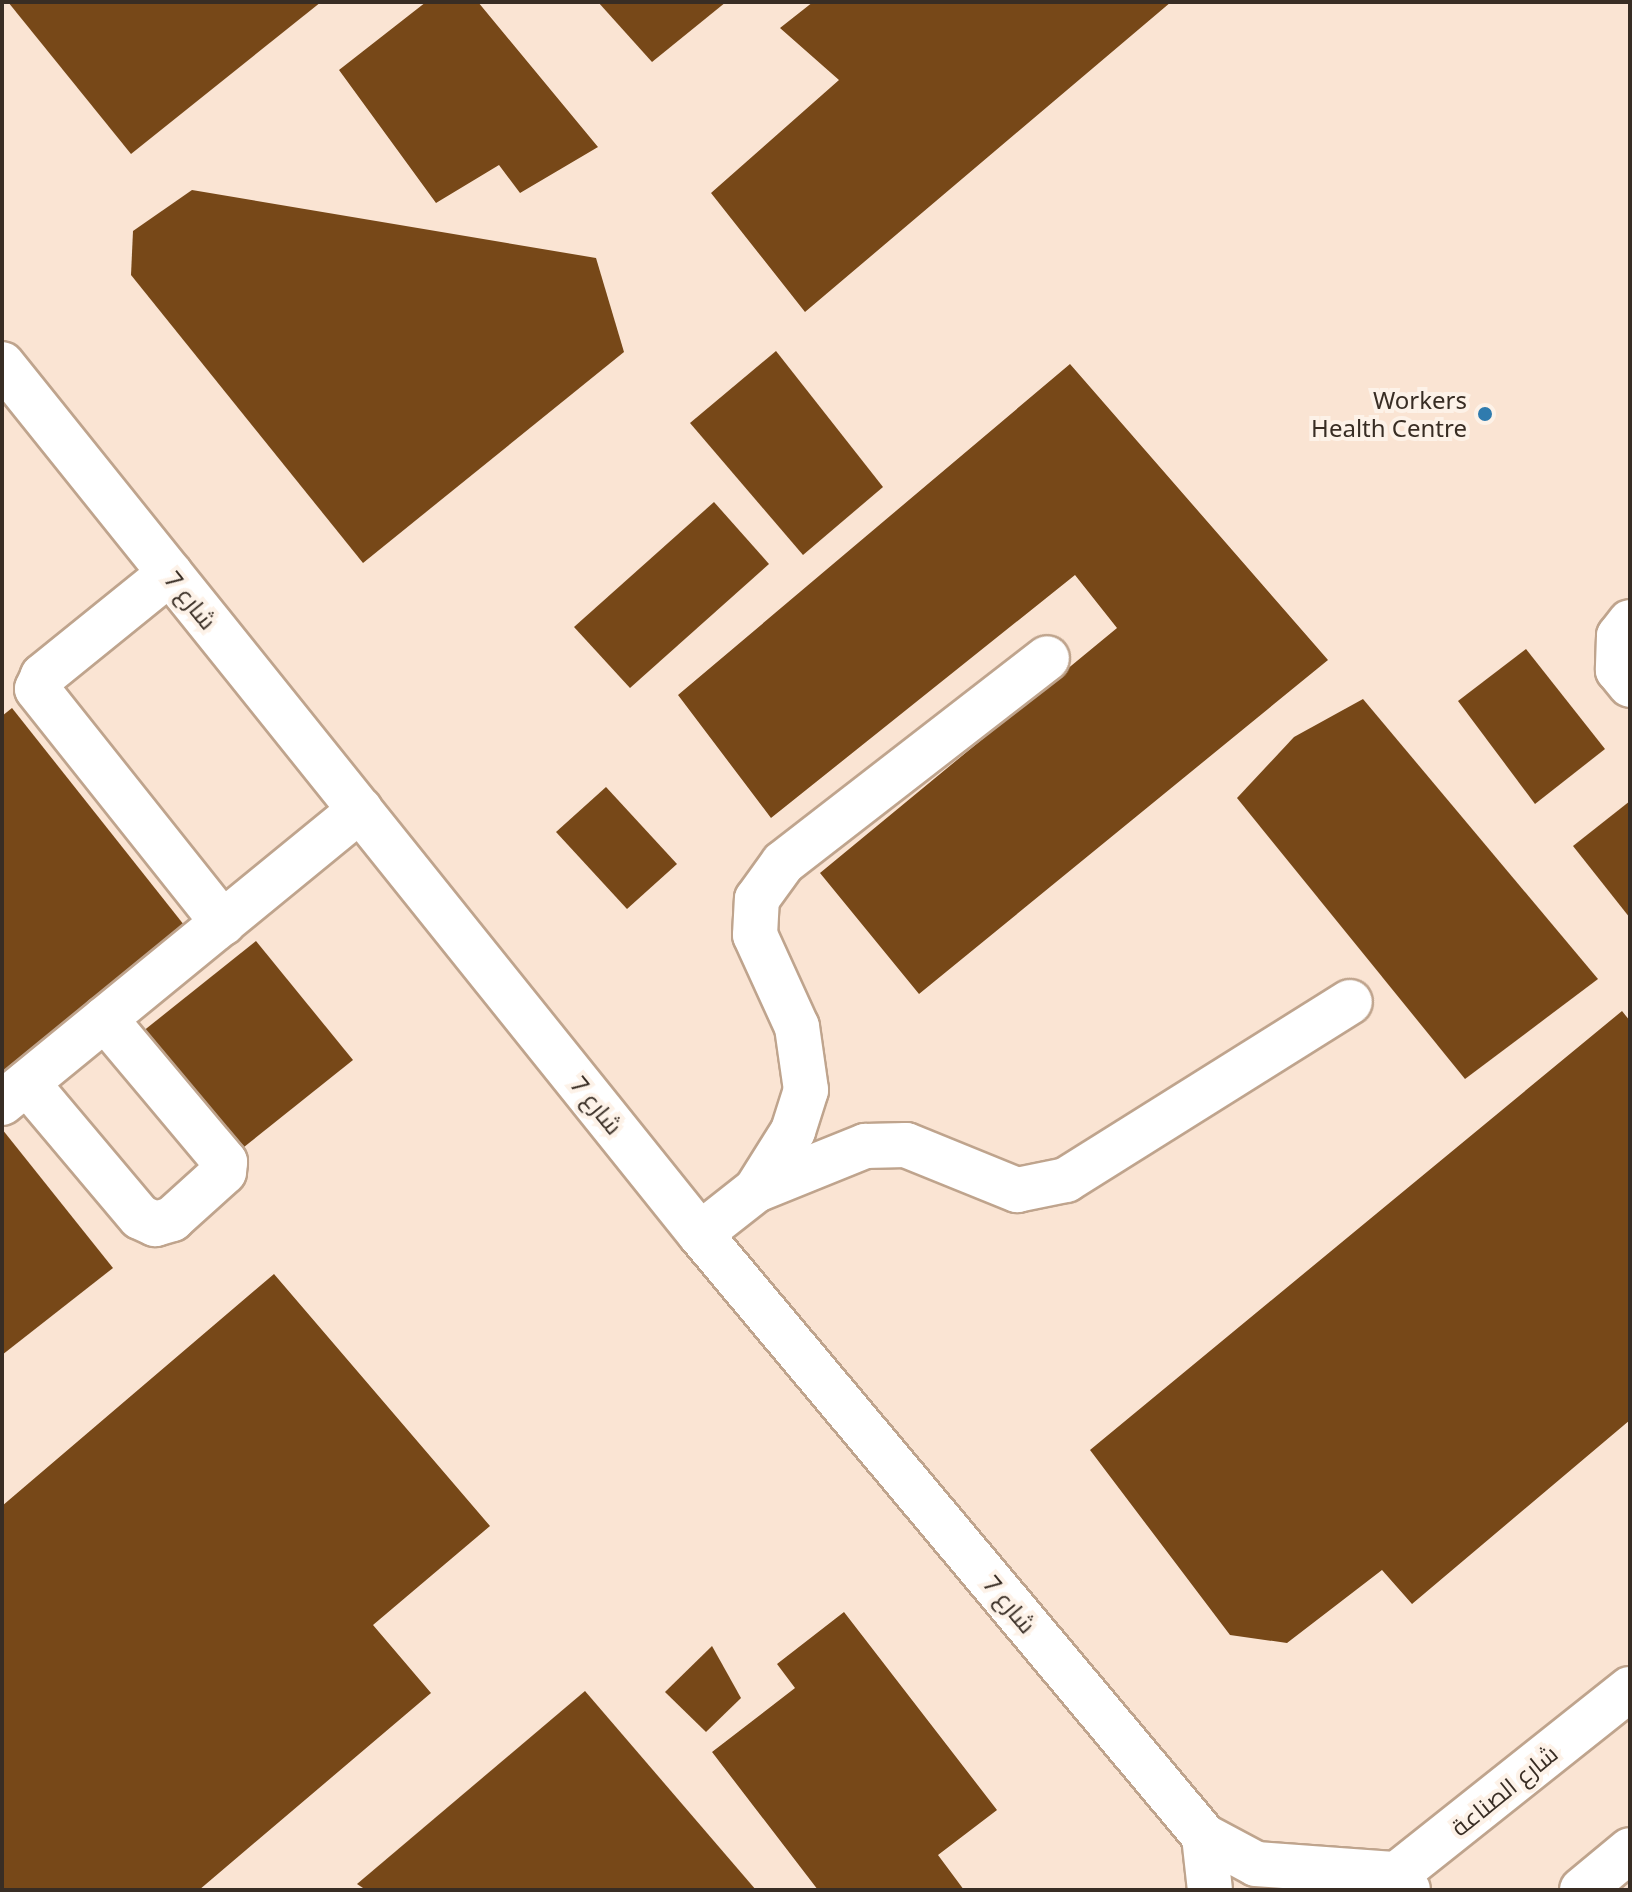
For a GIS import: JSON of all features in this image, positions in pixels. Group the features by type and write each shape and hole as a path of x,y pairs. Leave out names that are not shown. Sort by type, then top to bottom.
{"street":[{"name":"شارع 7","path":"2,364 700,1234 1204,1836 1256,1864 1394,1885"},
{"path":"170,573 43,676 37,689 223,923"},
{"path":"1630,622 1619,636 1618,670 1630,685"},
{"path":"756,1190 793,1131 806,1090 797,1027 755,935 757,899 783,863 1047,658"},
{"path":"105,1019 225,1162 224,1172 172,1219 155,1224 140,1217 14,1093 360,810"},
{"path":"700,1234 756,1190 865,1146 906,1145 1017,1190 1066,1180 1350,1002"},
{"name":"شارع الصناعة","path":"1394,1885 1630,1689"},
{"path":"1204,1836 1210,1890"},
{"path":"1582,1890 1630,1850"}],"shaded area":[{"path":"2,2 1630,2 1630,1890 2,1890"}],"building":[{"path":"8,2 321,2 131,154"},
{"path":"426,2 478,2 598,147 520,193 499,165 436,203 339,70"},
{"path":"598,2 726,2 652,62"},
{"path":"813,2 1171,2 805,312 711,193 839,80 780,28"},
{"path":"192,190 596,258 624,352 363,563 131,275 133,231"},
{"path":"776,351 883,487 803,555 690,423"},
{"path":"1070,364 1328,660 919,994 820,873 1117,628 1075,575 771,818 678,695"},
{"path":"714,502 769,564 630,688 574,627"},
{"path":"1526,649 1605,749 1535,804 1458,701"},
{"path":"1363,699 1598,979 1465,1079 1237,798 1294,737"},
{"path":"12,708 188,930 2,1076 2,716"},
{"path":"606,787 677,864 627,909 556,832"},
{"path":"1630,801 1630,918 1573,846"},
{"path":"256,941 353,1060 239,1151 142,1032"},
{"path":"1622,1011 1630,1021 1630,1420 1412,1604 1382,1570 1287,1643 1230,1635 1090,1450"},
{"path":"2,1129 113,1268 2,1355"},
{"path":"274,1274 490,1526 373,1625 431,1693 199,1890 2,1890 2,1506"},
{"path":"844,1612 997,1810 938,1855 964,1890 818,1890 712,1752 795,1688 777,1664"},
{"path":"712,1646 741,1698 706,1732 665,1692"},
{"path":"585,1691 756,1890 366,1890 357,1884"}],"place":[{"name":"Workers Health Centre","path":"1485,414"}]}
